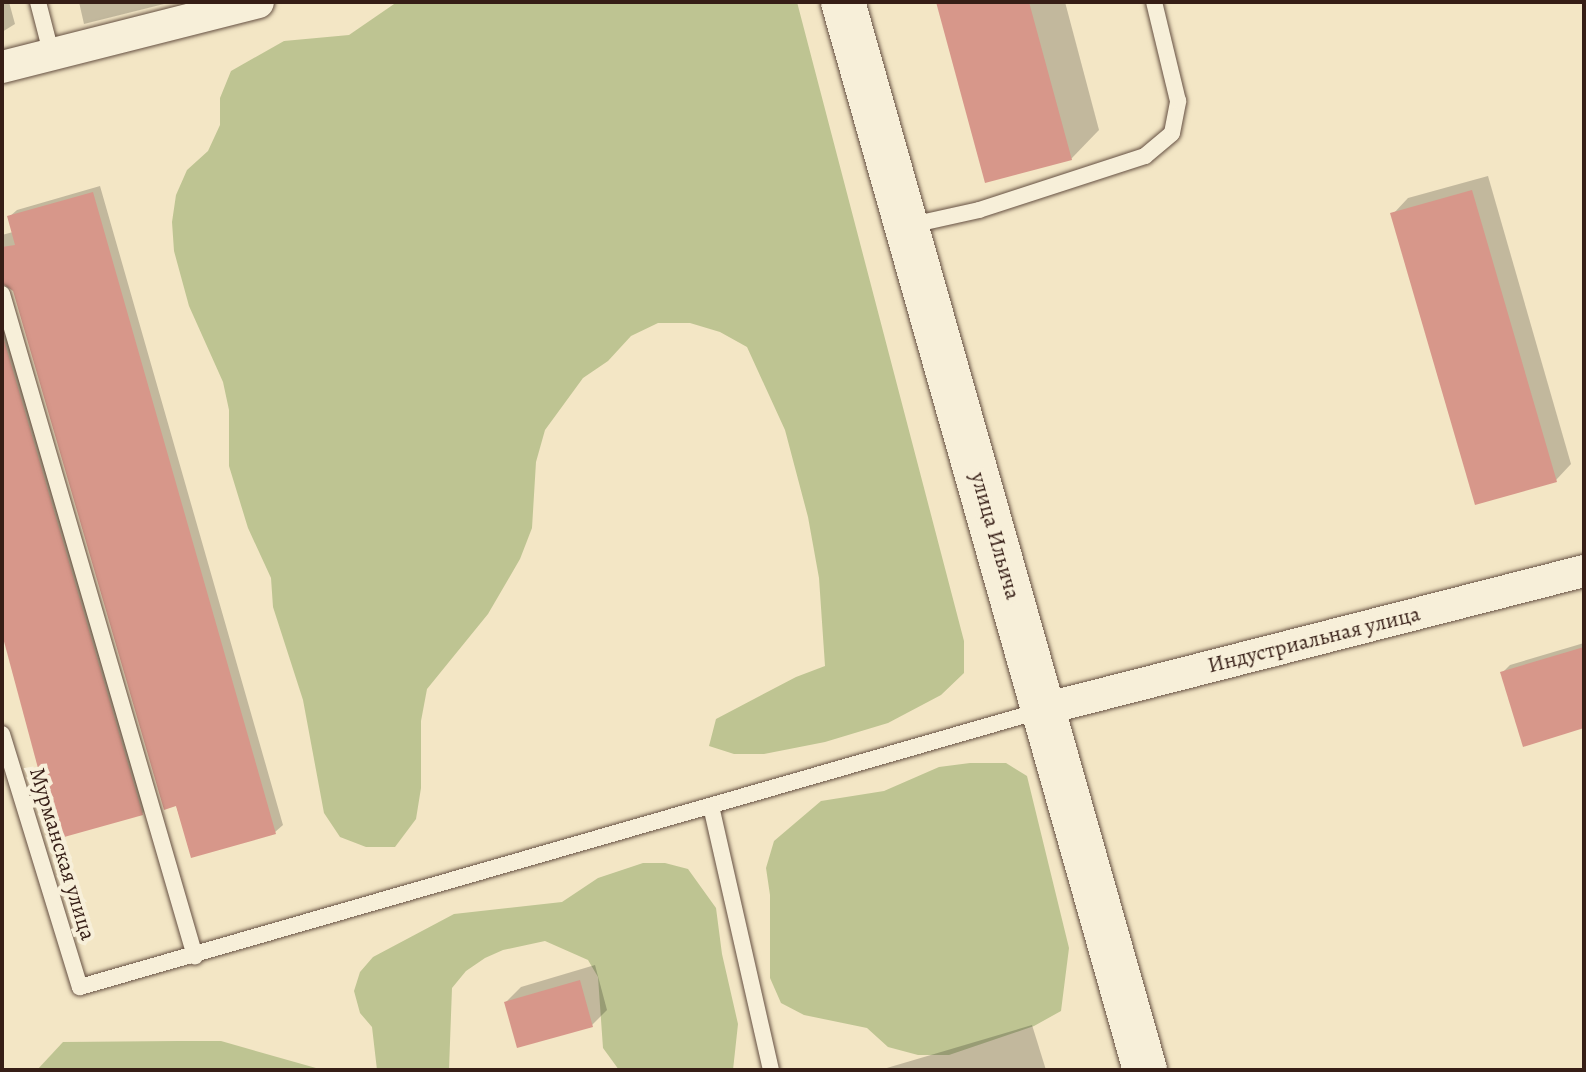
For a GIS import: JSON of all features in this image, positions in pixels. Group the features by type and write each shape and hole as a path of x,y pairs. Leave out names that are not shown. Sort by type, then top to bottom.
{"street":[{"path":"2,67 52,56 216,7 258,2"},
{"name":"улица Ильича","path":"843,2 1145,1070"},
{"name":"Индустриальная улица","path":"1044,709 1584,571"}],"lane":[{"path":"38,2 52,56"},
{"path":"907,226 979,210 1145,156 1172,133 1178,101 1154,2"},
{"path":"2,294 195,956 1044,709"},
{"name":"Мурманская улица","path":"2,734 80,987 195,956"},
{"path":"711,806 771,1070"}],"green space":[{"path":"397,2 797,2 964,641 964,673 941,695 888,723 825,742 764,754 734,754 709,746 716,719 796,677 825,666 819,578 808,517 785,430 747,347 720,332 690,323 658,323 631,336 608,361 583,378 545,430 536,462 532,528 520,559 488,614 427,689 421,721 421,788 416,819 395,847 366,847 340,837 324,813 303,700 273,607 271,578 248,528 229,466 229,410 223,382 189,306 174,251 172,222 176,195 187,170 208,151 220,125 220,98 231,71 284,41 349,35"},
{"path":"1006,763 1027,776 1069,948 1061,1011 1034,1026 949,1055 918,1055 888,1047 867,1028 804,1015 781,1003 770,978 770,895 766,868 774,841 821,801 884,791 939,767"},
{"path":"643,863 665,863 688,869 716,908 722,954 738,1024 733,1070 619,1070 603,1048 598,977 588,960 545,941 503,950 485,958 466,971 452,988 449,1070 377,1070 372,1027 360,1013 354,991 360,972 373,957 454,914 562,902 598,878"},
{"path":"221,1041 323,1070 37,1070 63,1042"}],"building":[{"path":"936,2 1029,2 1072,160 985,183"},
{"path":"1472,190 1557,482 1475,505 1390,213"},
{"path":"93,192 276,834 191,858 176,806 164,810 13,291 2,283 2,247 15,245 7,216"},
{"path":"2,333 143,815 57,839 2,634"},
{"path":"1584,647 1584,728 1523,747 1500,672"},
{"path":"580,980 593,1027 517,1048 504,1002"}]}
